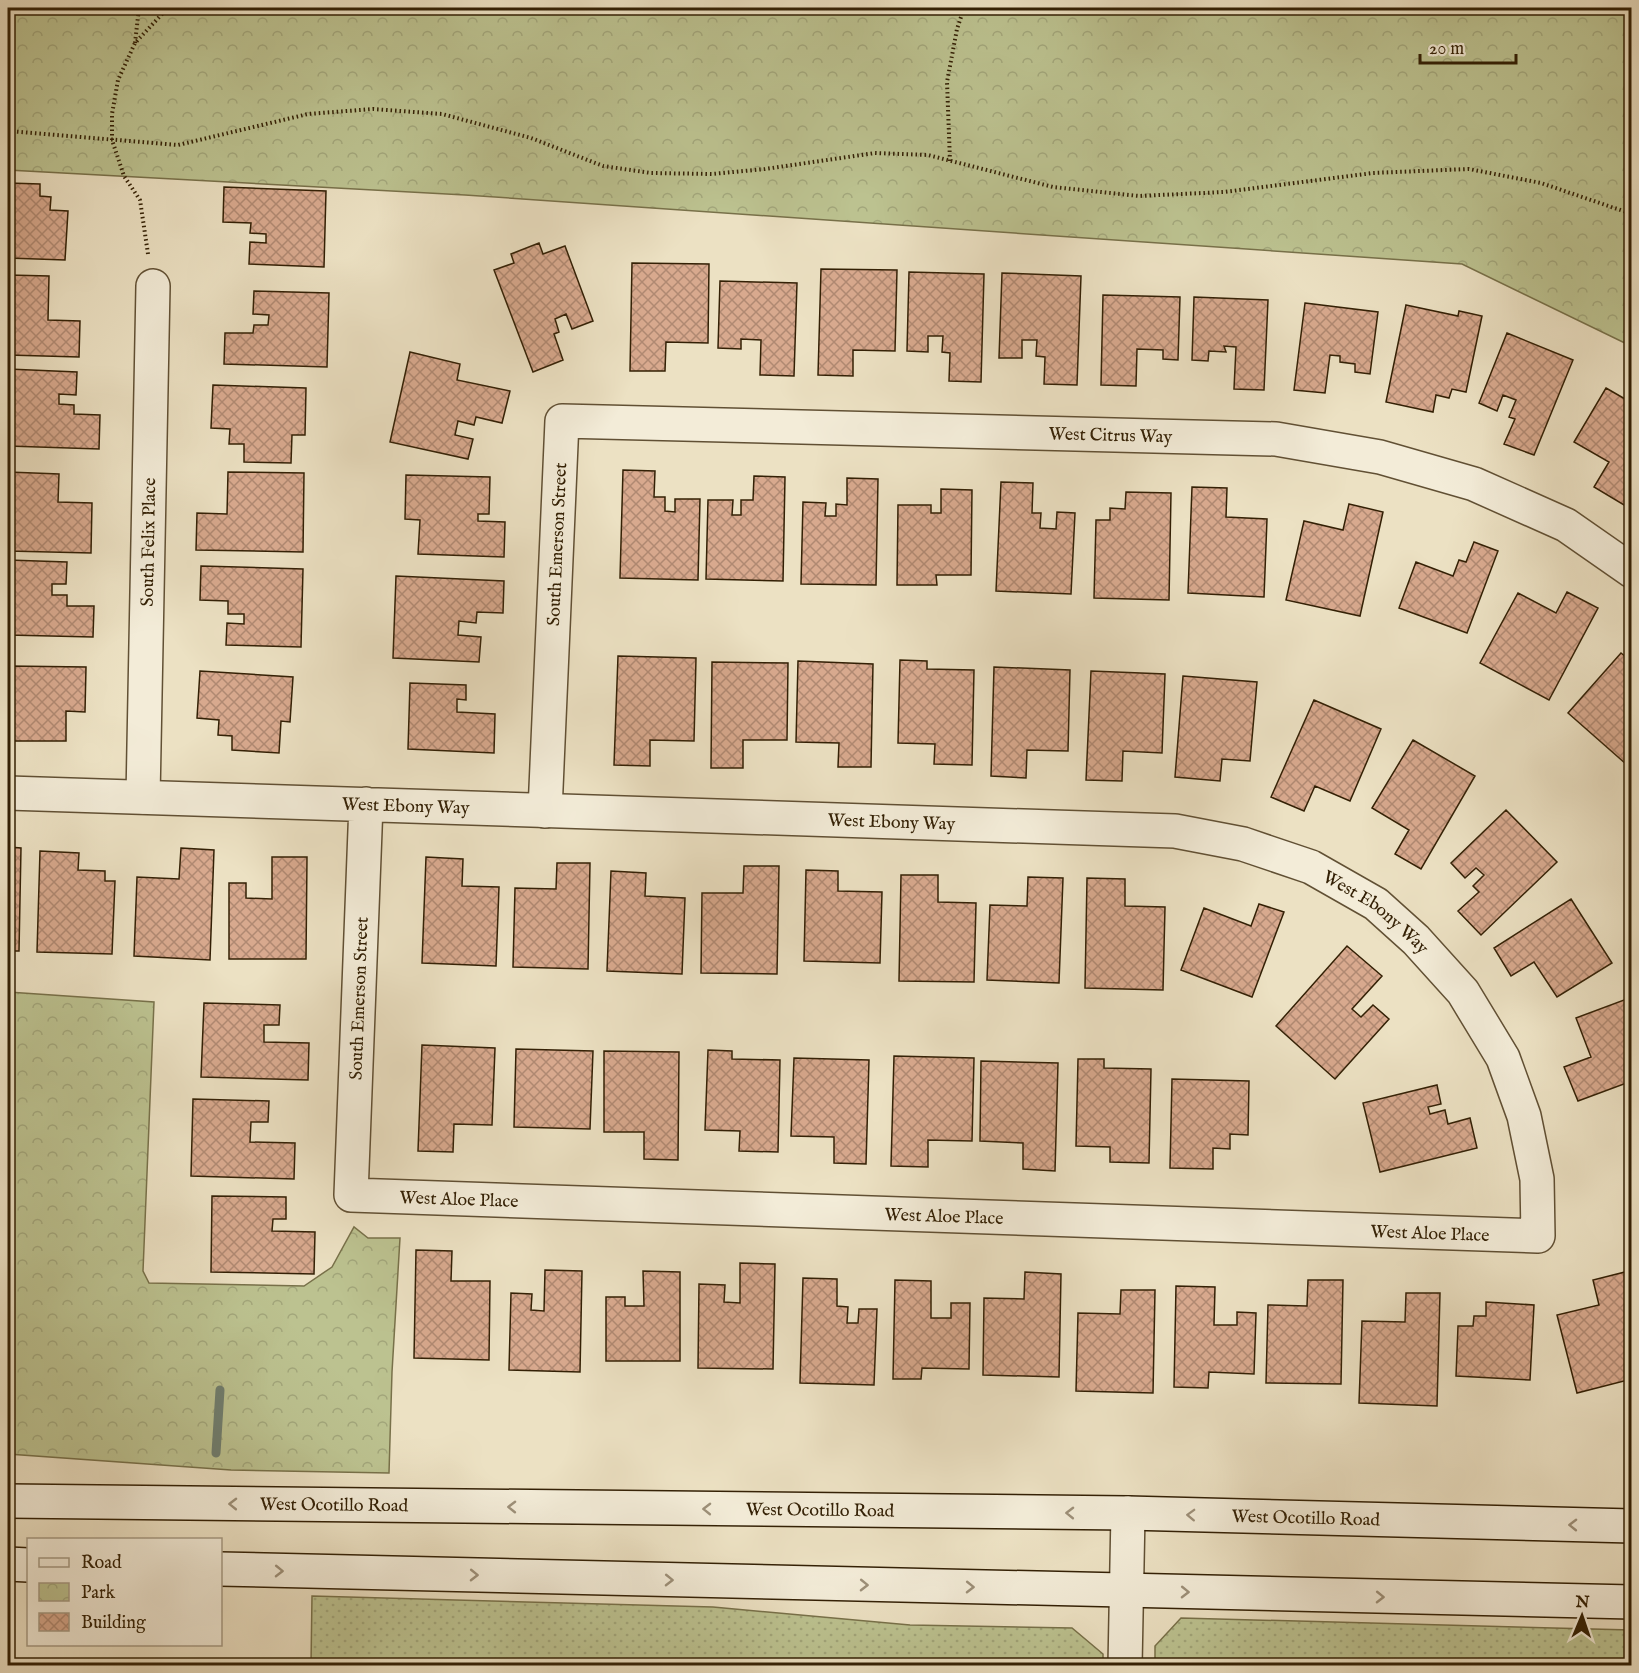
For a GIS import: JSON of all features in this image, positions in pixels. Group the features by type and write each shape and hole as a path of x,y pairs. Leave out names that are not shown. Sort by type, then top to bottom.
{"street":[{"name":"South Felix Place","path":"142,797 153,286"},
{"name":"West Citrus Way","path":"562,421 1276,439 1380,457 1474,484 1566,525 1632,571"},
{"name":"South Emerson Street","path":"544,811 562,421"},
{"name":"West Ebony Way","path":"8,793 1175,831 1243,844 1311,867 1376,904 1416,940 1462,992 1503,1058 1524,1116 1537,1179 1538,1236"},
{"name":"South Emerson Street","path":"351,1195 366,804"},
{"name":"West Aloe Place","path":"351,1195 1538,1236"},
{"name":"West Ocotillo Road","path":"8,1501 1128,1513 1632,1526"},
{"path":"1125,1665 1128,1513"},
{"path":"8,1564 27,1565"},
{"path":"222,1569 1632,1602"}],"path":[{"path":"139,8 135,43 118,80 112,114 112,140 124,176 140,200 153,286"},
{"path":"135,43 165,8"},
{"path":"950,161 947,82 957,29 964,8"},
{"path":"8,132 178,145 308,114 373,109 442,114 531,138 603,166 651,172 712,174 765,169 875,153 928,155 1053,187 1139,196 1224,192 1373,173 1469,169 1541,183 1632,214"}],"green space":[{"path":"8,8 1631,8 1631,346 1462,264 465,195 8,170"},
{"path":"8,992 154,1002 143,1271 149,1283 304,1286 332,1267 354,1227 368,1238 400,1238 389,1473 231,1470 8,1454"},
{"path":"312,1596 713,1607 910,1625 1072,1628 1103,1654 1103,1665 311,1665"},
{"path":"1181,1618 1631,1630 1631,1665 1155,1665 1155,1646"}],"building":[{"path":"8,183 40,184 40,196 51,197 50,210 68,211 65,260 8,258"},
{"path":"224,187 326,191 324,267 249,264 250,242 266,243 266,234 250,233 251,223 223,222"},
{"path":"539,243 543,254 565,246 593,321 572,329 566,314 555,319 559,332 554,334 563,360 533,372 494,270 514,263 511,254"},
{"path":"632,263 709,264 708,343 666,342 665,371 630,371"},
{"path":"821,269 897,270 895,351 853,350 853,376 818,375"},
{"path":"909,272 984,274 981,382 949,381 950,353 942,352 943,336 928,336 928,352 907,351"},
{"path":"1002,273 1081,276 1077,385 1044,384 1045,357 1036,356 1037,340 1022,340 1022,358 999,358"},
{"path":"8,275 49,276 48,320 80,321 79,357 8,355"},
{"path":"720,281 797,283 794,376 760,375 761,340 741,339 741,349 718,348"},
{"path":"254,291 329,293 327,367 224,364 225,333 253,333 254,325 268,325 269,315 253,314"},
{"path":"1103,295 1180,297 1178,360 1163,359 1163,350 1137,349 1136,386 1101,385"},
{"path":"1194,297 1268,300 1264,390 1234,389 1236,347 1224,346 1226,352 1209,351 1208,361 1192,360"},
{"path":"1305,303 1378,312 1370,374 1355,372 1355,364 1340,362 1340,356 1330,355 1325,393 1294,390"},
{"path":"1406,305 1458,316 1459,311 1482,316 1466,392 1452,389 1449,398 1436,395 1433,412 1386,402"},
{"path":"1507,333 1573,360 1534,455 1504,444 1515,419 1509,417 1516,400 1503,395 1497,411 1479,403"},
{"path":"410,352 460,364 457,380 510,391 502,423 476,417 474,425 458,421 455,435 473,439 468,459 390,442"},
{"path":"8,369 77,372 76,395 59,394 59,404 74,405 74,414 100,415 99,449 8,446"},
{"path":"213,385 306,388 305,435 292,435 291,463 244,462 244,444 229,444 230,429 211,428"},
{"path":"1606,388 1632,403 1632,492 1624,505 1594,487 1609,462 1574,442"},
{"path":"623,470 655,471 654,497 665,497 665,511 675,512 675,499 700,499 698,580 620,578"},
{"path":"8,472 59,474 58,502 92,503 91,553 8,551"},
{"path":"228,472 304,473 303,552 196,550 197,513 227,514"},
{"path":"406,475 490,477 489,514 478,514 478,521 505,522 504,557 418,554 420,520 405,519"},
{"path":"754,476 785,477 783,581 706,579 708,500 733,500 732,515 741,515 741,500 753,500"},
{"path":"847,478 878,479 876,585 801,584 803,502 826,503 825,516 836,516 836,504 847,505"},
{"path":"1001,482 1033,483 1032,513 1041,513 1040,528 1056,529 1057,512 1075,513 1071,594 996,591"},
{"path":"1192,487 1227,488 1226,517 1267,519 1264,597 1188,593"},
{"path":"941,489 972,490 971,575 936,575 937,585 897,585 898,505 931,505 931,513 941,513"},
{"path":"1126,492 1171,493 1169,600 1094,598 1096,520 1110,520 1110,508 1125,509"},
{"path":"1349,504 1383,512 1360,616 1286,600 1304,521 1343,530"},
{"path":"1474,542 1498,551 1467,633 1399,608 1416,562 1453,576 1459,560 1466,562"},
{"path":"8,560 67,562 66,584 52,584 52,595 67,595 67,606 94,606 93,637 8,635"},
{"path":"201,566 303,569 301,647 226,645 227,623 244,624 244,614 228,614 228,601 200,600"},
{"path":"396,576 504,581 503,613 477,612 476,623 459,621 458,635 481,637 479,662 393,658"},
{"path":"1567,592 1598,608 1549,700 1480,663 1518,593 1556,613"},
{"path":"1621,653 1632,662 1632,758 1626,764 1568,713"},
{"path":"618,656 696,658 694,741 650,740 650,766 614,765"},
{"path":"900,660 927,661 927,669 974,670 972,765 934,764 935,744 898,743"},
{"path":"798,661 873,664 871,767 838,767 839,743 796,742"},
{"path":"712,662 788,663 787,740 743,740 743,768 711,768"},
{"path":"8,666 86,667 85,712 66,711 66,741 8,741"},
{"path":"994,667 1070,670 1068,751 1027,750 1026,778 991,776"},
{"path":"200,671 293,677 290,722 281,721 279,753 232,750 232,736 218,735 219,720 197,718"},
{"path":"1091,671 1165,674 1162,753 1123,751 1122,781 1086,780"},
{"path":"1183,676 1257,682 1250,761 1222,759 1220,781 1175,777"},
{"path":"410,683 466,685 466,700 457,699 457,712 495,714 494,753 408,749"},
{"path":"1314,700 1381,729 1350,801 1315,786 1304,811 1271,797"},
{"path":"1413,740 1475,776 1421,869 1395,854 1409,830 1372,808"},
{"path":"1506,810 1557,862 1481,935 1458,911 1479,892 1473,886 1484,875 1476,868 1465,878 1451,863"},
{"path":"8,847 21,848 19,951 8,951"},
{"path":"181,848 214,850 210,960 134,956 137,877 179,879"},
{"path":"40,851 79,853 78,870 105,871 105,881 115,881 112,954 37,952"},
{"path":"272,857 307,857 306,959 229,959 229,883 246,883 246,898 272,899"},
{"path":"426,857 463,859 462,886 499,887 496,966 422,963"},
{"path":"557,863 590,863 588,969 513,967 515,888 556,889"},
{"path":"744,866 779,866 777,974 701,973 702,893 743,893"},
{"path":"806,870 838,871 838,891 882,892 880,963 804,961"},
{"path":"611,871 646,873 645,896 685,898 682,974 607,971"},
{"path":"901,875 938,875 938,902 976,903 974,982 899,981"},
{"path":"1028,877 1063,878 1059,983 987,980 990,905 1027,906"},
{"path":"1087,878 1125,879 1125,906 1165,907 1163,990 1085,988"},
{"path":"1571,899 1612,963 1557,997 1534,962 1511,976 1494,948"},
{"path":"1259,904 1284,912 1252,997 1181,970 1204,908 1251,926"},
{"path":"1347,946 1382,976 1352,1009 1361,1017 1373,1005 1389,1019 1335,1079 1276,1026"},
{"path":"1632,997 1632,1081 1578,1101 1564,1067 1591,1057 1576,1018"},
{"path":"204,1003 280,1005 279,1025 264,1025 264,1042 309,1043 308,1080 201,1077"},
{"path":"422,1045 495,1048 492,1125 454,1124 453,1152 418,1151"},
{"path":"516,1049 593,1051 590,1129 514,1127"},
{"path":"708,1050 732,1051 732,1059 780,1060 778,1152 739,1151 740,1131 705,1130"},
{"path":"604,1051 679,1052 678,1160 644,1159 644,1132 604,1132"},
{"path":"894,1056 974,1058 972,1141 928,1140 928,1167 891,1166"},
{"path":"794,1058 869,1060 866,1164 834,1163 834,1137 791,1136"},
{"path":"1078,1059 1104,1059 1104,1068 1151,1069 1149,1163 1110,1162 1110,1147 1076,1146"},
{"path":"981,1061 1058,1063 1055,1171 1023,1169 1023,1143 980,1141"},
{"path":"1172,1079 1249,1081 1248,1135 1230,1134 1230,1149 1213,1148 1213,1169 1170,1168"},
{"path":"1437,1085 1441,1104 1428,1107 1430,1114 1445,1110 1448,1124 1470,1118 1477,1148 1380,1172 1363,1103"},
{"path":"193,1099 269,1101 268,1122 251,1122 250,1142 295,1143 294,1179 191,1176"},
{"path":"212,1196 286,1197 286,1219 273,1219 272,1231 315,1232 314,1274 211,1272"},
{"path":"416,1250 452,1251 451,1281 490,1281 489,1360 414,1358"},
{"path":"740,1263 775,1264 773,1369 698,1368 699,1284 725,1285 724,1302 740,1303"},
{"path":"545,1270 582,1271 580,1372 509,1370 511,1293 532,1294 531,1310 544,1311"},
{"path":"643,1271 680,1272 680,1361 606,1361 606,1297 625,1297 625,1306 644,1306"},
{"path":"1629,1271 1632,1279 1632,1379 1577,1393 1557,1315 1599,1305 1593,1280"},
{"path":"1025,1272 1061,1274 1059,1377 983,1375 984,1298 1024,1299"},
{"path":"803,1278 837,1279 837,1306 848,1307 847,1323 858,1323 859,1309 877,1309 874,1385 800,1383"},
{"path":"895,1280 931,1281 931,1318 951,1318 951,1303 970,1303 969,1369 922,1368 921,1379 893,1379"},
{"path":"1308,1280 1343,1280 1341,1384 1266,1383 1268,1305 1307,1306"},
{"path":"1176,1286 1215,1287 1214,1325 1237,1325 1237,1312 1256,1313 1254,1374 1209,1372 1208,1388 1174,1387"},
{"path":"1121,1290 1155,1290 1153,1393 1076,1391 1078,1313 1120,1314"},
{"path":"1406,1293 1440,1293 1437,1406 1359,1403 1362,1321 1405,1322"},
{"path":"1486,1302 1534,1305 1530,1380 1456,1376 1458,1326 1473,1326 1474,1316 1486,1316"}],"waterway":[{"path":"216,1453 220,1390"}]}
